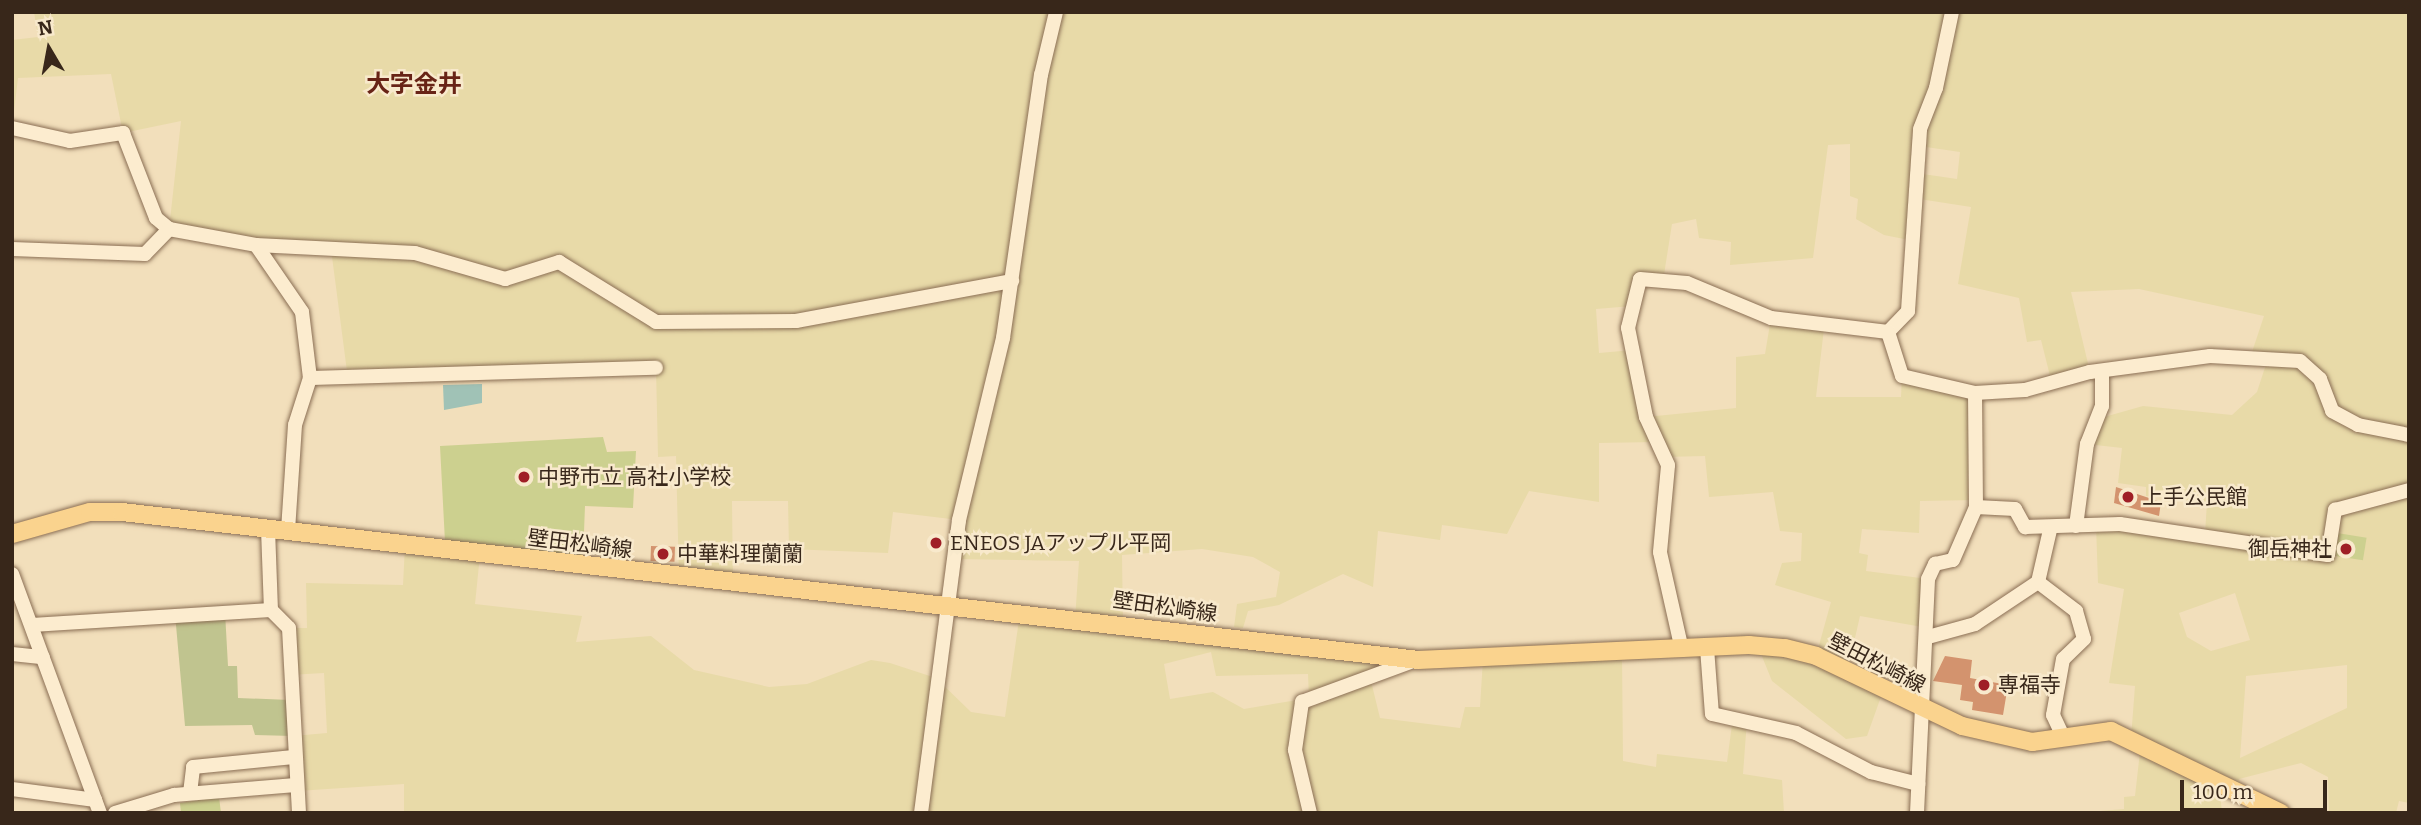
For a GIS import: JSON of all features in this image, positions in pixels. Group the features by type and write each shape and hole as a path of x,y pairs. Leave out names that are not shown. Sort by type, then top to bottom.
{"main road":[{"name":"壁田松崎線","path":"12,534 90,512 288,531 1418,660 1749,645 1816,656 1920,711 2032,742 2111,731 2281,813"}],"street":[{"path":"922,813 946,605 1012,281 1056,12"},
{"path":"1888,332 1908,311 1920,129 1936,88 1952,12"},
{"path":"12,128 70,141 123,133 156,218 169,229 256,245 415,253 505,279 559,262 656,322 796,321 1012,281"},
{"path":"12,249 145,254 169,229"},
{"path":"256,245 302,312 310,378 295,425 288,531"},
{"path":"1682,650 1660,552 1668,465 1646,416 1628,328 1640,279 1687,283 1771,318 1888,332"},
{"path":"1888,332 1902,376 1975,393 2025,390 2102,372 2210,356 2300,361 2320,379 2332,411 2358,425 2409,435"},
{"path":"310,378 656,368"},
{"path":"2076,526 2087,444 2102,406 2102,372"},
{"path":"1917,813 1920,711 1928,637 1928,579 1935,564 1953,560 1976,507 1975,393"},
{"path":"1976,507 2015,509 2025,527 2050,530 2120,524 2328,555 2335,510 2409,490"},
{"path":"268,529 271,610 289,628 299,813"},
{"path":"1928,637 1975,624 2038,582 2050,530"},
{"path":"12,574 97,806"},
{"path":"2038,582 2076,611 2084,639 2063,659 2053,715 2064,739"},
{"path":"32,625 271,610"},
{"path":"1707,648 1712,714 1796,733 1871,772 1919,784"},
{"path":"12,654 43,657"},
{"path":"1310,813 1295,750 1302,702 1418,660"},
{"path":"190,793 193,767 294,757"},
{"path":"115,813 190,793 296,785"},
{"path":"12,789 97,806"}],"shaded area":[{"path":"34,12 2409,12 2409,803 2399,801 2396,813 2329,813 2328,777 2301,763 2239,779 2243,795 2219,783 2222,813 2076,813 2124,809 2124,797 2135,796 2141,743 2131,738 2135,686 2109,683 2124,589 2098,583 2096,525 2205,534 2207,502 2146,496 2146,487 2118,483 2122,448 2087,444 2097,419 2143,406 2232,415 2257,392 2269,355 2251,355 2264,316 2139,289 2071,292 2090,372 2052,384 2041,340 2027,342 2019,298 1958,284 1971,207 1913,198 1914,241 1884,235 1856,219 1858,199 1850,196 1850,144 1828,145 1813,258 1730,265 1731,242 1699,238 1696,219 1672,224 1663,281 1640,279 1632,306 1596,309 1599,353 1633,350 1646,417 1736,408 1736,357 1765,354 1771,318 1825,320 1816,397 1901,397 1902,376 1975,393 1976,500 1920,501 1919,533 1862,529 1859,553 1868,555 1866,571 1928,579 1928,628 1860,616 1847,673 1883,691 1867,736 1846,739 1772,681 1761,654 1816,656 1831,602 1775,585 1782,563 1801,561 1802,533 1780,531 1773,492 1709,497 1705,456 1664,457 1656,442 1599,443 1599,502 1529,491 1507,534 1442,525 1440,540 1378,531 1373,587 1343,574 1279,605 1248,611 1243,628 1234,627 1237,604 1276,597 1280,572 1253,557 1202,549 1122,555 1123,624 1418,660 1369,673 1380,718 1460,728 1465,707 1480,707 1483,659 1622,655 1623,761 1656,767 1657,754 1727,762 1733,717 1747,720 1743,774 1782,780 1784,813 404,813 404,784 297,791 293,736 327,733 324,673 289,675 289,628 307,628 306,583 403,585 405,546 480,555 475,604 582,616 576,642 651,636 694,670 769,687 807,684 871,660 890,663 936,678 971,712 1005,717 1020,613 1075,619 1079,561 953,559 959,520 893,512 888,553 789,549 788,501 732,501 733,584 679,578 676,456 658,457 656,368 348,379 331,249 169,229 181,121 123,133 111,74 18,78 12,128 12,40 38,37","holes":["1919,146 1960,152 1957,179 1916,173","2235,593 2250,640 2211,651 2187,637 2179,613","1211,652 1216,676 1308,674 1309,698 1244,709 1213,692 1170,699 1164,664","2347,665 2347,708 2240,758 2246,676"]}],"green space":[{"path":"603,437 607,452 636,451 633,508 585,506 583,558 445,542 440,446"},
{"path":"2331,532 2367,538 2363,560 2327,555"},
{"path":"225,612 228,666 237,666 238,698 290,700 293,736 255,735 252,725 185,726 175,614"},
{"path":"219,797 221,813 181,813 180,803"}],"water":[{"path":"482,384 482,403 444,410 443,385"}],"building":[{"path":"2116,487 2161,502 2159,516 2114,503"},
{"name":"中華料理蘭蘭","path":"651,546 675,547 674,562 650,561"},
{"name":"専福寺","path":"1945,656 1972,660 1970,678 2008,685 2003,715 1972,710 1973,702 1960,700 1962,685 1933,681"}],"place":[{"name":"中野市立 高社小学校","path":"524,477"},
{"name":"上手公民館","path":"2128,497"},
{"name":"ENEOS JAアップル平岡","path":"936,543"},
{"name":"御岳神社","path":"2346,549"},
{"name":"中華料理蘭蘭","path":"663,554"},
{"name":"専福寺","path":"1984,685"}],"district":[{"name":"大字金井","path":"414,85"}]}
